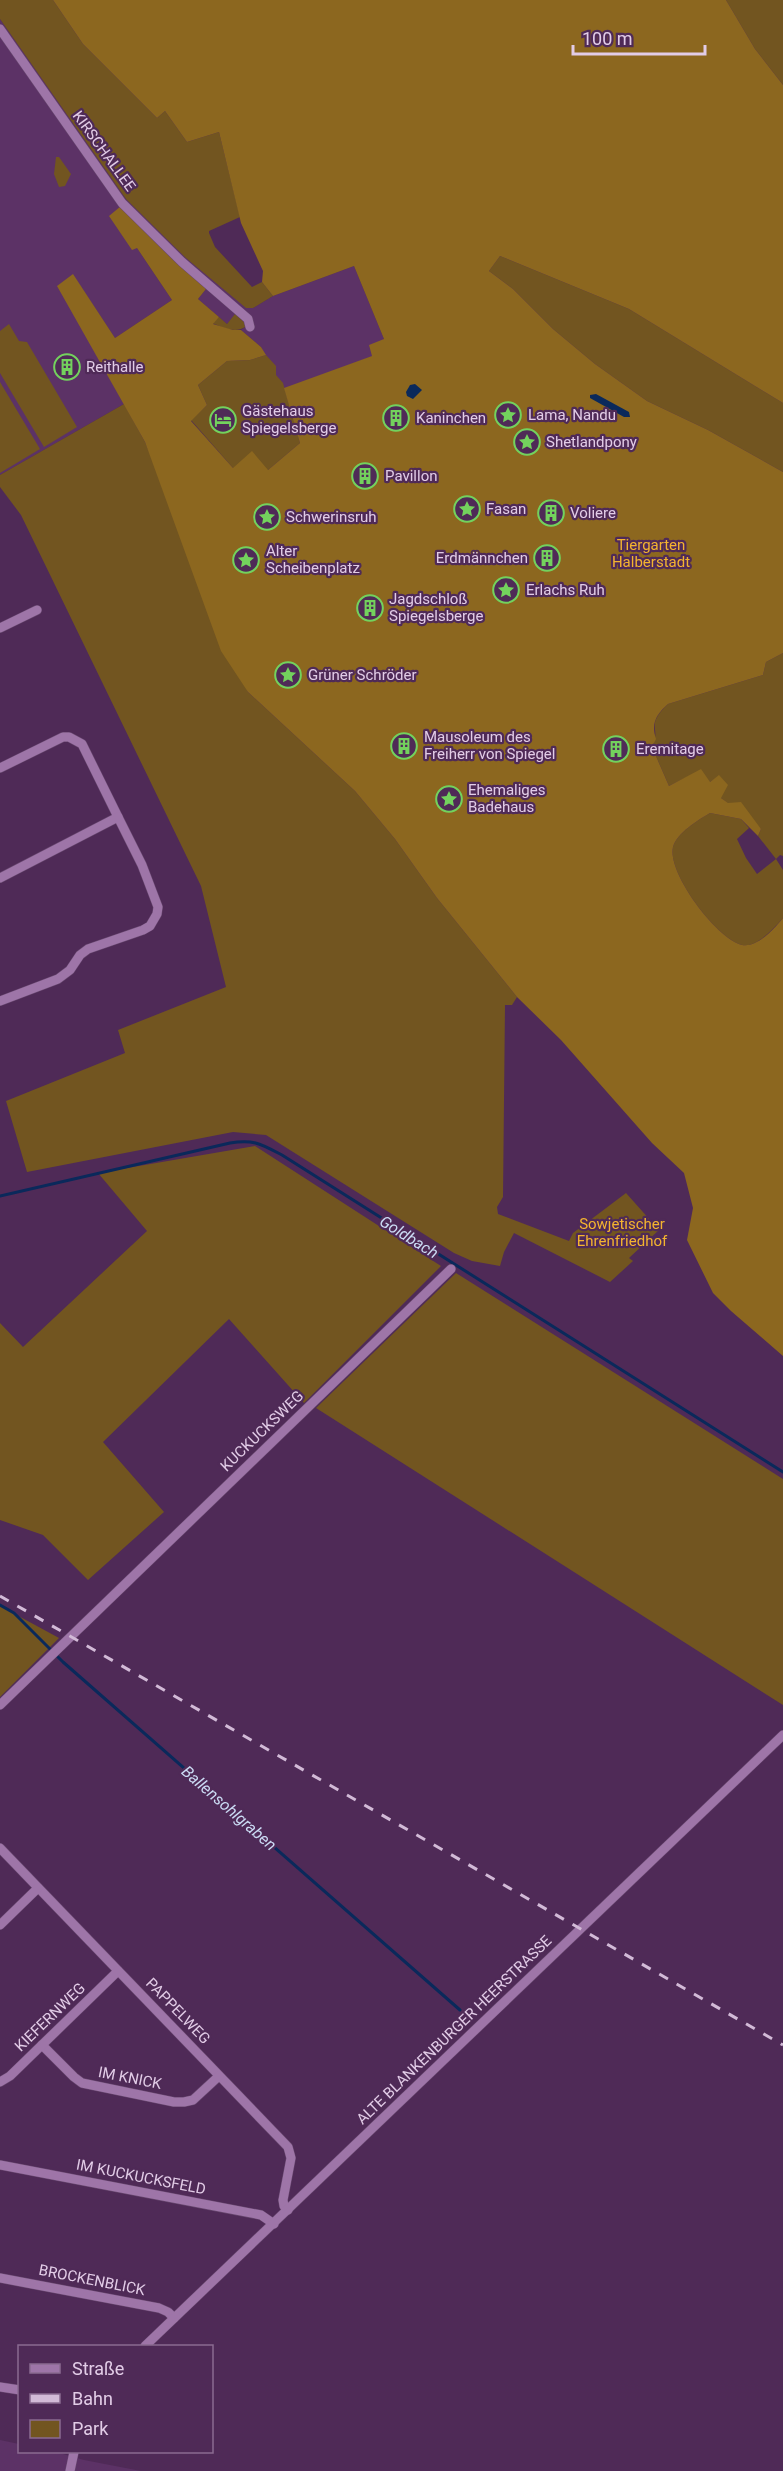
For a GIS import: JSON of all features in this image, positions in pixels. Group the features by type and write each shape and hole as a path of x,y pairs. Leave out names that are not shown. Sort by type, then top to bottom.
{"street":[{"name":"KIRSCHALLEE","path":"0,29 122,203 182,262 248,319 250,327"},
{"path":"0,628 37,610"},
{"path":"0,768 63,737 69,737 82,744 142,865 158,907 154,921 143,930 88,949 80,955 65,975 0,1001"},
{"path":"0,878 118,817"},
{"name":"KUCKUCKSWEG","path":"0,1705 451,1269"},
{"name":"ALTE BLANKENBURGER HEERSTRASSE","path":"146,2345 783,1735"},
{"name":"PAPPELWEG","path":"0,1848 288,2147 291,2158 283,2200 288,2210"},
{"path":"0,1925 38,1888"},
{"name":"KIEFERNWEG","path":"0,2082 10,2076 118,1971"},
{"name":"IM KNICK","path":"42,2045 82,2083 174,2102 193,2100 219,2076"},
{"name":"IM KUCKUCKSFELD","path":"0,2165 261,2215 274,2224"},
{"name":"BROCKENBLICK","path":"0,2278 159,2308 174,2318"},
{"path":"0,2387 18,2390"},
{"path":"70,2471 74,2453"}],"shaded area":[{"path":"0,19 126,199 253,308 273,296 354,266 384,339 373,356 306,381 300,443 261,347 241,330 245,327 245,323 235,315 227,324 198,299 206,289 137,248 172,300 115,338 79,284 58,286 124,404 0,475"},
{"path":"0,2440 18,2444 18,2453 60,2453 141,2471 0,2471"}],"green space":[{"path":"0,0 53,0 83,44 157,118 165,111 187,142 219,132 240,217 209,233 215,247 252,287 262,282 273,296 253,308 246,308 186,258 126,199 0,19"},
{"name":"Tiergarten Halberstadt","path":"53,0 726,0 755,49 783,85 783,403 629,309 500,256 489,271 513,289 553,329 595,364 647,401 708,430 783,472 783,653 766,662 763,675 668,704 656,720 654,728 656,739 652,747 669,786 701,769 710,782 719,775 728,785 721,798 728,803 741,802 761,829 758,836 741,819 710,813 688,827 679,837 673,847 673,858 686,888 696,903 720,931 742,945 759,941 783,918 783,1356 713,1293 687,1240 693,1208 684,1173 652,1143 561,1040 517,997 355,791 248,692 221,651 145,442 57,286 73,274 115,338 172,300 137,248 132,250 109,216 121,206 206,289 198,299 219,317 213,324 241,330 261,347 266,355 250,360 227,361 198,385 207,405 191,421 233,468 252,451 268,470 300,443 284,388 372,356 369,345 384,339 354,266 273,296 262,282 263,271 241,223 219,132 187,142 165,111 157,118 83,44"},
{"path":"726,0 783,0 783,85 755,49"},
{"path":"56,157 59,157 71,174 65,186 59,187 54,174"},
{"path":"500,256 629,309 783,403 783,472 708,430 647,401 595,364 553,329 513,289 489,271"},
{"path":"235,314 245,323 245,327 233,330 212,323 219,317 227,324"},
{"path":"9,324 19,341 27,342 77,427 44,447 0,373 0,331"},
{"path":"266,355 276,366 276,375 283,383 300,443 268,470 233,468 191,420 207,405 198,385 227,361 250,360"},
{"path":"0,382 40,449 0,473"},
{"name":"Sowjetischer Ehrenfriedhof","path":"124,404 145,442 248,692 355,791 517,997 512,1005 505,1005 503,1197 497,1207 498,1214 569,1241 573,1233 626,1193 659,1230 629,1258 633,1261 610,1282 514,1233 500,1266 472,1261 454,1253 266,1135 233,1132 27,1172 6,1101 125,1053 118,1030 226,987 201,886 21,515 0,487 0,475"},
{"path":"783,653 783,856 780,855 776,859 758,836 761,829 721,798 719,776 710,782 685,778 669,786 652,747 655,740 655,722 668,704 763,675 766,662"},
{"path":"710,813 741,819 749,828 737,839 757,874 776,859 783,870 783,918 759,940 742,945 720,931 696,904 678,872 673,858 673,847 683,832"},
{"path":"255,1146 441,1266 304,1403 229,1319 103,1442 164,1512 88,1580 43,1535 0,1520 0,1323 23,1347 147,1231 98,1173"},
{"path":"456,1273 783,1479 783,1705 316,1408"},
{"path":"0,1606 59,1638 0,1697"}],"water":[{"path":"415,384 422,390 413,399 407,396 406,392 410,385"},
{"path":"596,394 629,412 630,417 624,417 590,398 590,395"}],"waterway":[{"name":"Goldbach","path":"0,1196 230,1143 251,1142 263,1145 783,1472"},
{"name":"Ballensohlgraben","path":"0,1605 14,1613 63,1662 460,2010"}],"railway":[{"path":"0,1596 783,2045"}],"place":[{"name":"Reithalle","path":"67,367"},
{"name":"Lama, Nandu","path":"508,415"},
{"name":"Kaninchen","path":"396,418"},
{"name":"Gästehaus Spiegelsberge","path":"223,420"},
{"name":"Shetlandpony","path":"527,442"},
{"name":"Pavillon","path":"365,476"},
{"name":"Fasan","path":"467,509"},
{"name":"Voliere","path":"551,513"},
{"name":"Schwerinsruh","path":"267,517"},
{"name":"Erdmännchen","path":"547,558"},
{"name":"Alter Scheibenplatz","path":"246,560"},
{"name":"Erlachs Ruh","path":"506,590"},
{"name":"Jagdschloß Spiegelsberge","path":"370,608"},
{"name":"Grüner Schröder","path":"288,675"},
{"name":"Mausoleum des Freiherr von Spiegel","path":"404,746"},
{"name":"Eremitage","path":"616,749"},
{"name":"Ehemaliges Badehaus","path":"449,799"}]}
